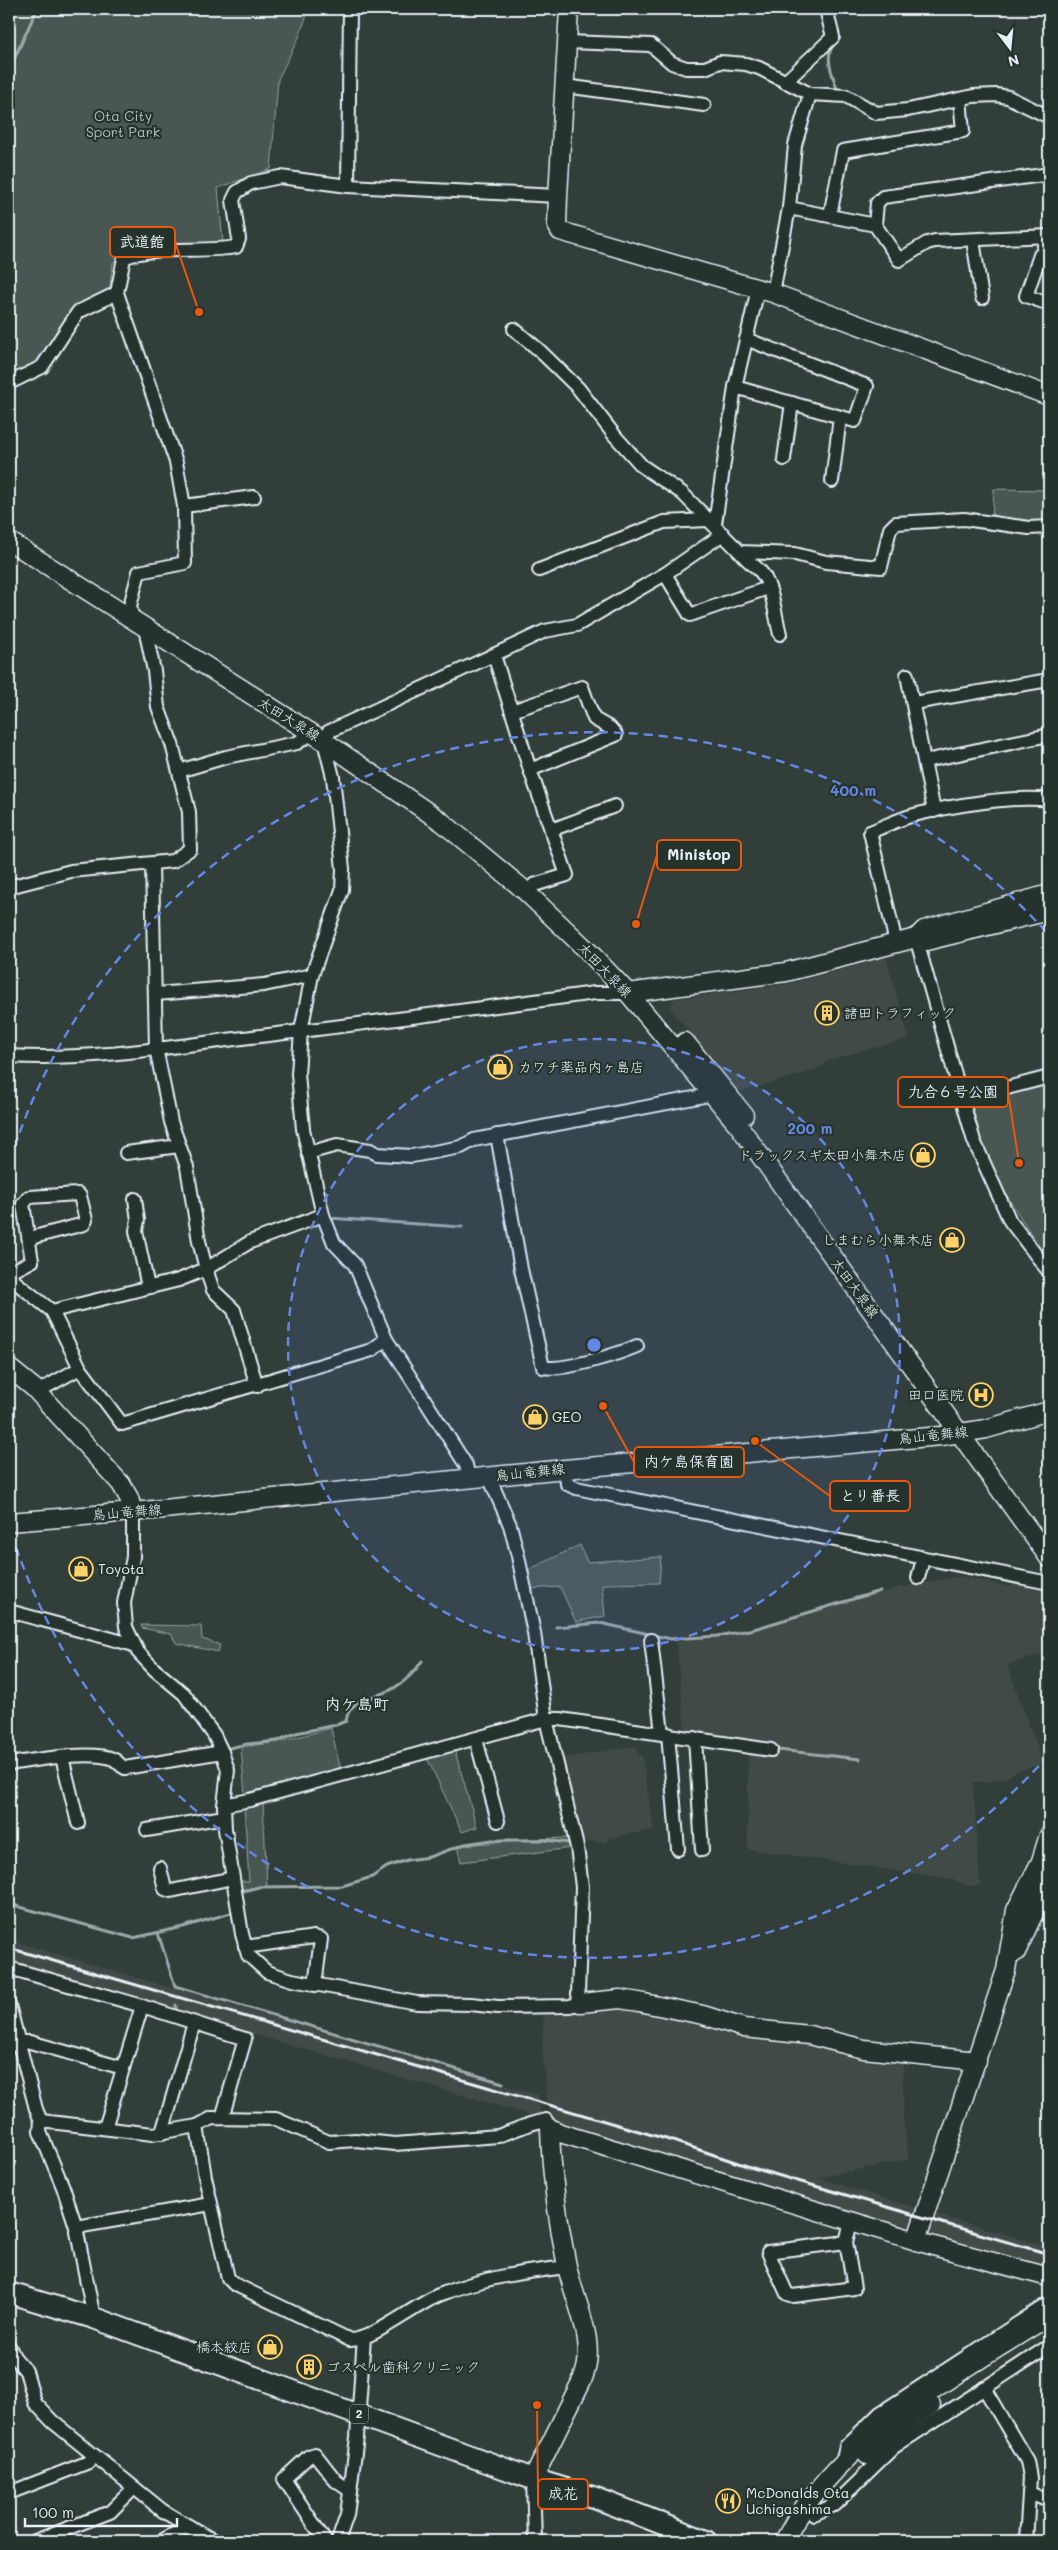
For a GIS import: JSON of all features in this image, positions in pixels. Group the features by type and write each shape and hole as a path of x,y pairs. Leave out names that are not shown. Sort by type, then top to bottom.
{"main road":[{"name":"2","path":"9,2293 94,2318 533,2479 596,2498 706,2541"}],"street":[{"path":"348,186 350,9"},
{"path":"569,9 558,196 557,225 560,231 765,291 1049,396"},
{"path":"786,82 833,37 826,9"},
{"path":"567,42 650,45 677,66 695,69 720,62 746,64 760,68 810,94 846,96 870,111 881,114 984,95 1008,97 1049,117"},
{"path":"565,86 704,105"},
{"path":"711,522 735,387 746,339 765,291 789,208 795,145 810,94"},
{"path":"830,215 842,151 964,131 960,99"},
{"path":"1049,177 1043,175 883,197 877,203 875,225 900,260 931,241 1046,236 1046,254 1040,255 1026,296 1049,304"},
{"path":"9,887 71,871 152,864 173,860 190,849 189,812 172,744 158,707 154,671 136,618 138,572 185,563 184,506 176,462 117,293 124,258 134,253 195,249 215,251 236,247 239,239 233,200 236,192 251,183 280,178 348,186 558,196"},
{"path":"789,208 875,225"},
{"path":"973,240 982,298"},
{"path":"9,383 42,367 78,312 117,293"},
{"path":"514,329 539,350 578,388 615,436 642,466 682,493 747,561 760,571 768,588 780,634"},
{"path":"735,387 855,422 867,386 746,339"},
{"path":"784,459 792,404"},
{"path":"832,482 840,417"},
{"path":"184,506 254,497"},
{"path":"740,552 796,554 826,562 881,567 890,529 896,523 964,519 1029,528 1049,527"},
{"path":"539,570 664,522 711,522"},
{"name":"太田大泉線","path":"9,530 136,618 321,736 396,776 452,817 534,885 635,992 716,1088 966,1432 1049,1538"},
{"path":"179,772 226,757 297,743 321,736 545,631 577,625 665,574 723,534"},
{"name":"太田大泉線","path":"9,541 136,618 321,736 442,822 494,864 635,992"},
{"path":"665,574 690,615 768,588"},
{"path":"494,656 530,770 567,874 534,885"},
{"path":"907,675 934,811"},
{"path":"914,703 1049,680"},
{"path":"512,711 582,687 594,719 610,728 616,735 530,770"},
{"path":"925,761 1049,735"},
{"path":"321,736 333,777 343,869 342,890 312,975 301,1031 298,1074 302,1129 323,1214 334,1243 355,1265 386,1338 466,1465 469,1478"},
{"path":"896,943 870,832 913,815 934,811 1020,798 1049,800"},
{"path":"551,830 615,806"},
{"path":"152,864 156,1048 171,1122 187,1167 199,1241 206,1269 213,1290 234,1310 257,1386"},
{"path":"916,938 924,930 1049,894"},
{"path":"9,1056 40,1058 343,1028 595,993 635,992 786,972 916,938 926,941 1049,911"},
{"path":"916,938 974,1141 1010,1220 1049,1272"},
{"path":"156,994 264,985 312,975"},
{"path":"962,1100 1049,1077"},
{"path":"308,1153 336,1146 370,1150 377,1154 412,1156 461,1147 474,1140 704,1096 716,1088"},
{"path":"497,1136 521,1269 543,1367 580,1365 590,1360 637,1346"},
{"path":"126,1153 179,1146"},
{"path":"9,1273 32,1261 30,1238 22,1204 24,1200 29,1197 78,1194 80,1196 86,1220 84,1224 30,1238"},
{"path":"135,1199 138,1220 136,1231 148,1287"},
{"path":"52,1311 148,1287 206,1269 250,1242 323,1214"},
{"path":"9,1277 52,1311 80,1368 122,1424 257,1386 372,1350 386,1338"},
{"path":"9,1368 37,1392 121,1484 129,1498 133,1512 133,1557 123,1610 126,1627 134,1645 147,1662 184,1694 214,1736 222,1752 228,1770 224,1811 245,1946 248,1956 266,1972 315,1985 418,2002 540,2007 570,2006 580,2003 620,1999 703,2015 744,2028 809,2035 864,2049 977,2060"},
{"path":"37,1392 80,1368"},
{"name":"鳥山竜舞線","path":"9,1522 133,1512 469,1478 966,1432 1049,1411"},
{"name":"太田大泉線","path":"966,1432 1049,1558"},
{"path":"565,1469 567,1484 576,1488 1049,1583"},
{"path":"489,1477 510,1525 518,1556 534,1633 546,1719 578,1847 582,1887 578,1994 580,2003"},
{"path":"918,1578 923,1559"},
{"path":"9,1611 134,1645"},
{"path":"651,1640 665,1734 678,1849"},
{"path":"148,1830 224,1811 546,1719 560,1719 771,1750"},
{"path":"695,1738 702,1850"},
{"path":"476,1739 498,1821"},
{"path":"9,1764 62,1757 113,1759 125,1768 222,1752"},
{"path":"62,1757 78,1823"},
{"path":"916,2241 1006,1970 1016,1910 1041,1861 1049,1835"},
{"path":"160,1868 165,1889 171,1891 233,1878"},
{"path":"245,1946 314,1937 321,1939 315,1985"},
{"path":"9,1968 142,2006 245,2039 222,2118"},
{"path":"9,2005 14,2044 42,2122 40,2132 63,2188 76,2227 94,2318"},
{"path":"105,2128 142,2006"},
{"path":"162,2133 194,2023"},
{"path":"14,2044 30,2042 123,2068"},
{"path":"42,2122 162,2133 197,2126 212,2118 276,2119 329,2142 355,2140 395,2144 498,2136 534,2122 546,2120"},
{"path":"197,2126 211,2204 228,2278 234,2284 350,2340 364,2337 438,2295 489,2278 567,2267"},
{"path":"535,2541 533,2479 583,2378 588,2362 584,2327 567,2267 551,2153 550,2128 560,2133 851,2222 1049,2277"},
{"path":"76,2227 211,2204"},
{"path":"846,2242 768,2252 787,2294 793,2296 854,2288 846,2242 851,2222"},
{"path":"842,2462 846,2446 880,2413 1049,2303"},
{"path":"798,2541 814,2514 847,2474 880,2443 1049,2316"},
{"path":"784,2541 804,2507 842,2462 878,2428 903,2409 994,2358 1049,2330"},
{"path":"338,2541 347,2514 359,2414 364,2337"},
{"path":"9,2346 14,2357 26,2371 35,2403 53,2422 163,2511 214,2541"},
{"path":"814,2514 834,2505 894,2447 1049,2346"},
{"path":"984,2388 1027,2461 1029,2492 1026,2541"},
{"path":"325,2541 284,2479 308,2456 315,2454 336,2481 349,2490"},
{"path":"9,2493 89,2462 94,2456"},
{"path":"35,2541 110,2512 134,2488"},
{"path":"1029,2492 1049,2501"},
{"path":"161,2541 189,2526"}],"shaded area":[{"path":"886,957 909,1038 830,1060 814,1071 738,1092 670,1008 674,999 789,984"},
{"path":"960,1576 1010,1587 1014,1584 1049,1591 1049,1652 1007,1665 1042,1764 1016,1771 1008,1777 990,1782 973,1782 980,1886 968,1886 952,1879 748,1849 748,1750 775,1754 777,1747 685,1732 676,1640 715,1637 760,1629 897,1588"},
{"path":"636,1746 638,1755 642,1755 654,1830 607,1838 607,1842 584,1841 580,1837 562,1758"},
{"path":"9,1940 538,2095 541,2113 533,2116 9,1963"},
{"path":"626,2005 903,2061 903,2119 909,2159 818,2178 923,2210 916,2229 553,2122 547,2098 542,2046 544,2011 569,2013 572,2008"},
{"path":"932,2213 1049,2247 1049,2268 925,2232"}],"green space":[{"name":"Ota City Sport Park","path":"9,9 309,9 299,37 278,79 271,169 218,188 223,244 128,247 113,263 109,293 102,300 66,319 39,365 9,380"},
{"path":"994,489 1047,490 1049,495 1049,526 992,519"},
{"path":"1049,1082 1049,1262 996,1179 970,1109 974,1102"},
{"path":"580,1545 587,1562 661,1557 659,1583 602,1584 605,1616 576,1622 560,1587 527,1589 524,1572"},
{"path":"141,1625 201,1626 202,1639 220,1645 218,1652 176,1643 171,1634 142,1628"},
{"path":"331,1728 341,1771 245,1796 241,1747 279,1742"},
{"path":"454,1748 477,1827 462,1832 426,1756"},
{"path":"263,1801 267,1885 239,1890 238,1881 249,1881 244,1805"},
{"path":"568,1838 571,1848 461,1862 457,1846 527,1839"}],"waterway":[{"path":"9,70 37,9"},
{"path":"834,44 829,55 829,61 838,92"},
{"path":"328,1218 462,1227"},
{"path":"556,1627 600,1623 671,1639 718,1636 754,1629 880,1591"},
{"path":"225,1749 247,1744 277,1741 296,1733 336,1725 346,1721 348,1713 358,1702 387,1692 398,1685 410,1676 422,1661"},
{"path":"778,1750 860,1759"},
{"path":"239,1892 259,1887 342,1886 372,1877 387,1867 407,1860 429,1857 465,1844 492,1840 545,1840 569,1843"},
{"path":"9,1904 133,1938 183,1927 234,1912"},
{"path":"158,1933 175,1986 503,2083"},
{"path":"176,2005 176,2011 179,2012"},
{"path":"228,2027 251,2034"}],"railway":[{"path":"9,1948 673,2141 753,2168 1049,2254"}],"place":[{"name":"武道館","path":"199,312"},
{"name":"Ministop","path":"636,924"},
{"name":"諸田トラフィック","path":"827,1013"},
{"name":"カワチ薬品内ヶ島店","path":"500,1067"},
{"name":"ドラックスギ太田小舞木店","path":"923,1155"},
{"name":"九合６号公園","path":"1019,1163"},
{"name":"しまむら小舞木店","path":"952,1240"},
{"name":"田口医院","path":"981,1395"},
{"name":"内ケ島保育園","path":"603,1406"},
{"name":"GEO","path":"535,1417"},
{"name":"とり番長","path":"755,1441"},
{"name":"Toyota","path":"81,1569"},
{"name":"橋本絞店","path":"270,2347"},
{"name":"ゴスペル歯科クリニック","path":"309,2367"},
{"name":"成花","path":"537,2405"},
{"name":"McDonalds Ota Uchigashima","path":"728,2501"}],"district":[{"name":"内ケ島町","path":"357,1704"}]}
